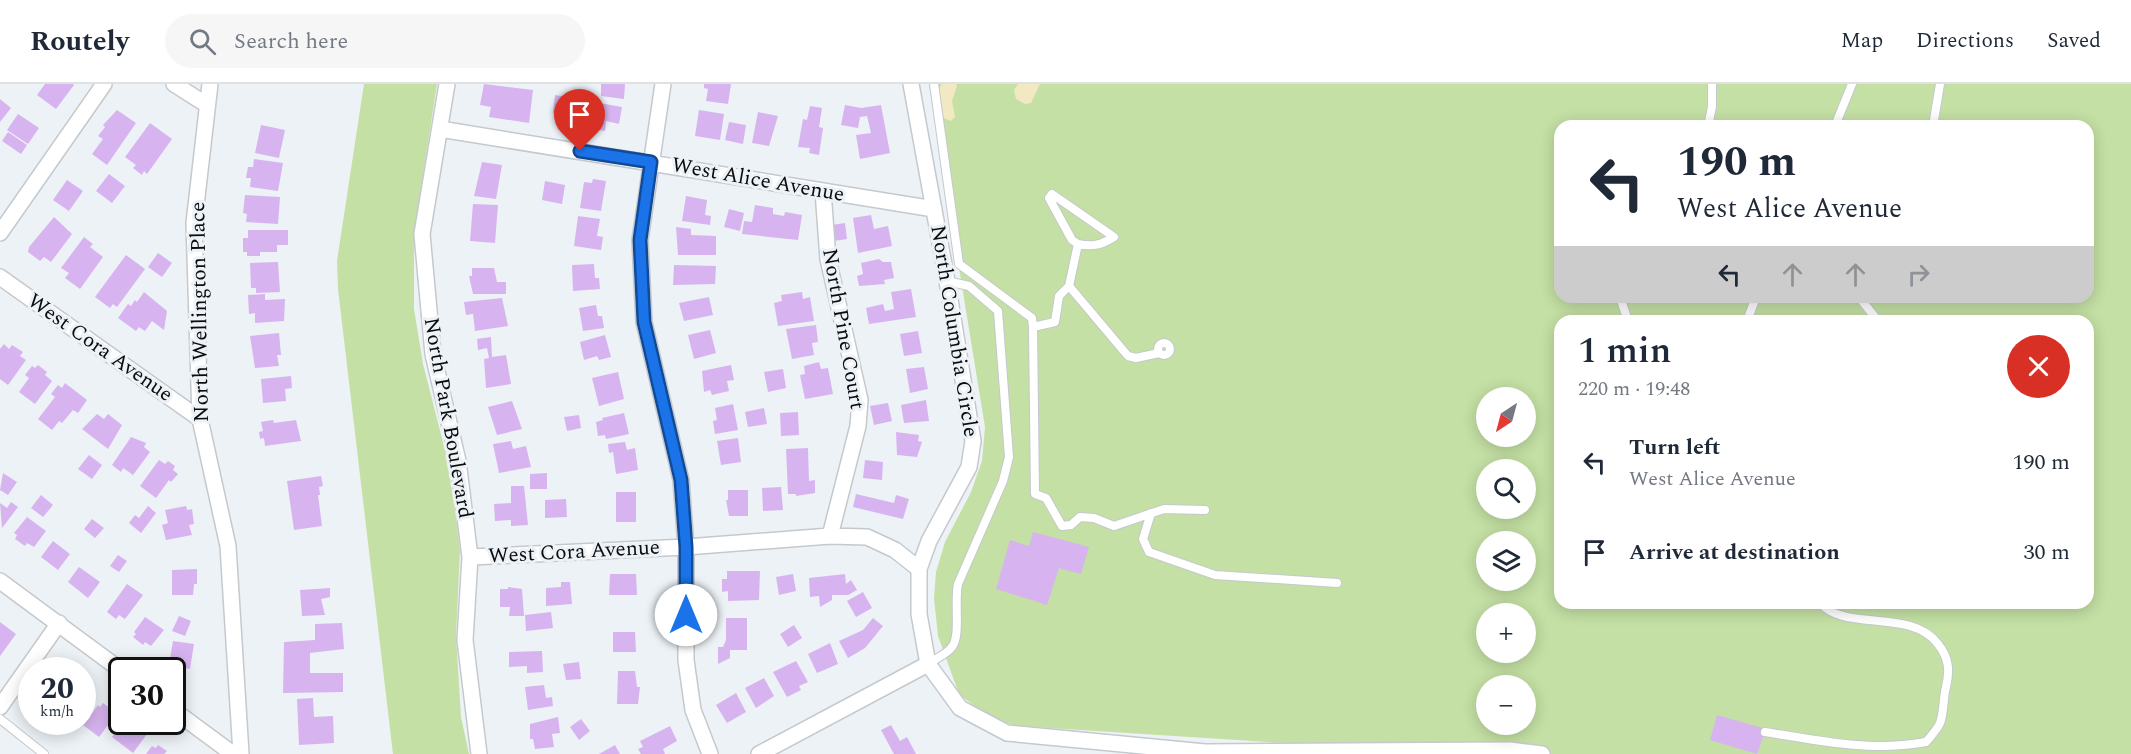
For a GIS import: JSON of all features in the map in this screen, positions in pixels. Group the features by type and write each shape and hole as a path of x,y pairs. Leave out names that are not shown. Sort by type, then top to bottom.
{"street":[{"path":"0,232 104,84"},
{"path":"174,84 207,105"},
{"name":"North Wellington Place","path":"210,84 194,223 200,419 228,546 241,754"},
{"name":"North Park Boulevard","path":"447,84 422,234 433,354 458,461 470,557 465,640 479,754"},
{"path":"663,84 640,240 644,322 681,480 686,547 686,660 693,710 710,754"},
{"name":"North Columbia Circle","path":"911,84 973,441 969,467 928,541 919,569 919,614 928,664"},
{"name":"West Alice Avenue","path":"440,129 934,209"},
{"name":"North Pine Court","path":"823,191 828,259 860,400 858,426 830,536"},
{"name":"West Cora Avenue","path":"0,277 200,419"},
{"name":"West Cora Avenue","path":"470,557 686,547 830,536 867,537 895,550 919,569"},
{"path":"0,581 108,660"},
{"path":"0,707 58,623"},
{"path":"759,754 928,664 960,708 1007,733 1205,752 1510,750 1542,754"},
{"path":"186,719 233,754"}],"lane":[{"path":"934,84 959,264 1032,318 1035,494 1046,498 1062,526 1071,525 1080,517 1094,518 1114,526 1164,510 1205,510"},
{"path":"1709,120 1712,84"},
{"path":"1837,120 1852,84"},
{"path":"1935,120 1940,84"},
{"path":"1052,194 1114,237 1101,245 1078,244 1072,240 1049,198 1052,194"},
{"path":"1033,327 1055,322 1059,296 1069,286 1078,244"},
{"path":"928,664 952,647 956,639 955,598 958,584 1003,481 1009,458 998,311 969,286 947,281"},
{"path":"1069,286 1128,356 1136,358 1159,353"},
{"path":"1864,303 1873,315"},
{"path":"1151,513 1143,539 1149,552 1179,564 1215,574 1337,583"},
{"path":"1765,732 1837,744 1892,748 1926,742 1940,724 1950,671 1944,652 1932,635 1915,625 1866,620 1825,609"},
{"path":"0,719 44,754"}],"green space":[{"path":"364,84 437,84 414,233 414,309 423,364 446,454 460,550 456,636 461,717 469,754 393,754 338,289 337,261"},
{"path":"929,84 2131,84 2131,754 1454,754 1018,726 991,719 959,694 938,636 934,598 936,572 945,542 971,492 982,461 985,427"}],"sand":[{"path":"942,84 956,84 957,86 952,101 955,117 951,121 941,117 937,91"},
{"path":"1018,84 1040,84 1031,103 1025,104 1016,99 1014,90"}],"building":[{"path":"45,84 74,85 56,109 37,95"},
{"path":"484,84 533,90 529,123 489,117 491,107 480,105"},
{"path":"601,84 625,84 624,99 601,96"},
{"path":"704,84 731,84 728,104 706,101 708,89 704,88"},
{"path":"555,95 622,107 619,124 606,121 605,131 574,125 576,113 570,113 570,116 553,113"},
{"path":"0,99 11,108 0,122"},
{"path":"845,105 861,108 881,105 890,153 860,159 856,135 871,133 867,116 860,117 858,128 841,125"},
{"path":"810,106 822,108 819,127 823,128 819,155 809,153 810,148 798,147 803,119 807,120"},
{"path":"117,110 136,123 107,165 92,154 103,139 98,136 105,127 103,125"},
{"path":"699,110 724,114 720,140 695,136"},
{"path":"758,112 778,116 769,146 752,143"},
{"path":"18,114 39,128 28,144 7,130"},
{"path":"729,122 746,125 743,144 725,140"},
{"path":"150,123 172,139 147,174 144,171 142,175 133,168 136,165 125,157"},
{"path":"261,125 285,130 279,158 255,153"},
{"path":"8,132 27,145 21,154 2,141"},
{"path":"254,159 283,163 278,191 250,187 251,178 246,178 248,167 253,167"},
{"path":"482,162 502,165 496,199 474,196"},
{"path":"109,174 125,186 112,203 96,191"},
{"path":"593,179 606,181 601,211 580,208 584,182 592,183"},
{"path":"67,180 83,191 69,211 53,200"},
{"path":"545,181 565,185 562,204 542,200"},
{"path":"245,195 280,197 278,224 246,222 247,214 243,213"},
{"path":"686,196 707,200 705,215 711,216 710,225 682,221"},
{"path":"473,204 498,205 495,243 470,241"},
{"path":"755,205 773,208 773,214 784,216 785,212 802,215 798,240 742,234 744,221 752,222"},
{"path":"729,209 744,213 740,231 724,227"},
{"path":"871,215 874,229 888,226 892,246 858,253 853,218"},
{"path":"578,216 600,219 597,236 603,237 601,250 574,246"},
{"path":"54,217 72,234 51,262 44,257 40,261 28,252 29,247"},
{"path":"845,223 847,239 834,241 832,225"},
{"path":"676,227 691,229 691,235 716,236 716,255 678,255"},
{"path":"248,230 288,230 288,245 277,245 277,252 260,252 260,256 247,256 247,252 243,252 243,238 248,238"},
{"path":"84,237 93,244 90,247 103,257 80,289 65,278 69,273 61,268"},
{"path":"158,253 172,263 162,277 148,267"},
{"path":"126,255 145,269 117,307 113,304 110,308 95,297"},
{"path":"879,259 883,262 891,262 894,278 884,280 885,284 859,286 857,276 863,274 861,263"},
{"path":"278,262 280,292 256,293 256,288 251,288 250,263"},
{"path":"594,264 595,278 599,278 600,289 573,291 572,265"},
{"path":"674,265 716,266 715,284 673,285"},
{"path":"472,268 494,268 497,282 506,282 506,294 473,294 469,276 472,276"},
{"path":"911,289 916,317 869,324 866,308 883,304 885,311 894,309 891,292"},
{"path":"144,292 167,311 164,330 152,321 145,331 139,327 136,331 118,318 128,304 131,306 135,300 137,302"},
{"path":"802,292 803,299 810,297 814,321 778,326 774,303 782,301 781,295"},
{"path":"265,294 265,300 285,299 284,321 255,323 255,313 249,314 248,295"},
{"path":"709,297 713,315 684,321 679,303"},
{"path":"502,298 508,326 475,331 473,314 466,315 464,302"},
{"path":"596,305 598,316 602,316 604,328 583,331 579,308"},
{"path":"816,325 818,342 812,343 814,355 792,359 786,329"},
{"path":"710,330 716,353 694,359 688,335"},
{"path":"918,331 922,353 904,356 900,334"},
{"path":"279,333 281,355 277,355 279,366 255,368 250,336"},
{"path":"605,335 611,357 599,360 597,356 584,360 580,342"},
{"path":"491,337 492,357 506,355 511,384 486,388 484,359 489,358 487,348 478,350 477,339"},
{"path":"4,344 9,349 12,345 23,352 20,356 26,360 8,385 0,379 0,349"},
{"path":"819,362 821,369 828,368 833,394 805,399 800,375 805,374 804,366"},
{"path":"38,365 47,372 45,375 52,381 35,404 19,392 29,378 25,375 32,366 35,368"},
{"path":"731,365 734,380 727,381 729,391 712,395 710,390 704,392 702,371"},
{"path":"924,367 928,389 910,393 906,369"},
{"path":"783,369 786,388 768,392 764,372"},
{"path":"618,372 624,399 599,406 592,378"},
{"path":"291,376 292,388 285,389 286,401 263,403 261,379"},
{"path":"65,383 87,400 78,413 73,410 62,423 59,421 52,430 38,419 55,397 51,394 58,385 62,388"},
{"path":"926,400 929,421 904,423 901,405"},
{"path":"512,401 522,429 497,435 488,407"},
{"path":"888,403 892,421 874,425 870,406"},
{"path":"733,404 738,430 715,434 713,421 717,420 715,408"},
{"path":"764,408 767,424 748,427 745,412"},
{"path":"798,412 799,435 781,436 780,413"},
{"path":"624,413 629,434 606,439 605,435 598,436 596,422 603,420 602,418"},
{"path":"97,414 104,419 108,414 122,425 108,449 82,429"},
{"path":"579,415 581,428 567,431 564,417"},
{"path":"273,420 274,423 296,420 301,441 265,446 264,438 260,439 259,432 263,431 261,422"},
{"path":"896,432 919,435 918,441 922,442 917,457 897,455"},
{"path":"131,437 146,443 144,447 150,452 133,475 123,468 121,472 112,465"},
{"path":"738,438 741,462 721,465 717,441"},
{"path":"511,441 513,449 526,446 531,467 499,473 493,444"},
{"path":"625,442 627,450 635,448 638,470 616,474 613,452 609,453 608,444"},
{"path":"808,448 809,481 815,480 815,493 796,496 796,494 788,494 786,449"},
{"path":"89,455 102,465 92,479 78,469"},
{"path":"159,460 165,464 168,461 175,466 173,470 178,474 171,482 169,480 156,498 140,486"},
{"path":"865,460 883,462 882,480 863,478"},
{"path":"3,473 17,482 8,495 0,490"},
{"path":"547,473 547,489 530,489 530,474"},
{"path":"321,476 323,486 319,487 320,495 318,495 322,526 294,530 287,481"},
{"path":"511,486 524,486 528,525 511,526 511,520 495,521 494,504 511,503"},
{"path":"781,487 783,510 763,511 762,488"},
{"path":"728,490 748,490 748,516 729,516 726,500 728,500"},
{"path":"616,492 636,492 636,522 616,522"},
{"path":"856,494 894,503 896,495 909,499 903,519 853,507"},
{"path":"41,495 53,505 43,517 31,508"},
{"path":"566,499 567,517 545,518 545,500"},
{"path":"11,502 18,507 2,528 0,503 7,508"},
{"path":"148,506 156,513 141,533 129,523 135,515 139,518"},
{"path":"186,506 187,510 192,509 194,524 189,525 192,535 166,540 162,525 168,523 165,510"},
{"path":"27,517 46,531 34,547 27,543 25,546 15,539 17,535 14,533"},
{"path":"92,519 104,528 95,538 84,529"},
{"path":"1033,532 1089,547 1081,574 1059,568 1047,605 996,589 1010,540 1029,546"},
{"path":"53,541 70,554 58,570 41,557"},
{"path":"118,555 127,561 119,572 110,566"},
{"path":"79,567 100,582 88,598 68,582"},
{"path":"197,569 197,584 194,584 193,595 172,595 172,570"},
{"path":"727,571 760,571 759,600 728,601 728,591 722,592 722,579 727,579"},
{"path":"610,574 636,574 637,595 609,595"},
{"path":"793,574 796,591 779,595 776,577"},
{"path":"845,574 846,584 851,580 857,590 848,595 832,595 832,600 820,607 819,596 810,597 809,578"},
{"path":"561,582 570,582 572,604 546,606 546,588 561,587"},
{"path":"127,584 143,595 125,619 119,615 116,619 107,612"},
{"path":"508,587 522,589 524,616 509,616 510,607 500,607 500,589 508,589"},
{"path":"330,588 330,597 321,599 325,615 302,616 300,590"},
{"path":"863,592 872,608 856,617 847,601"},
{"path":"551,612 553,628 526,631 525,615"},
{"path":"179,616 191,621 185,636 172,631"},
{"path":"145,617 164,630 151,646 145,642 143,645 133,637"},
{"path":"726,618 747,618 747,650 730,650 730,658 718,664 718,647 723,647 726,640"},
{"path":"873,618 883,626 865,648 848,658 839,641 863,630"},
{"path":"0,622 16,634 0,656"},
{"path":"342,623 344,649 310,653 310,673 343,673 343,692 283,693 284,642 315,640 315,624"},
{"path":"794,625 802,638 788,647 780,634"},
{"path":"613,632 635,632 636,652 613,652"},
{"path":"173,641 194,644 190,669 186,668 186,657 170,657"},
{"path":"830,643 838,664 817,673 808,654"},
{"path":"542,651 543,672 527,673 527,666 509,667 509,652"},
{"path":"796,661 808,682 799,686 801,690 787,697 773,672"},
{"path":"579,662 581,679 566,680 563,664"},
{"path":"618,671 635,671 637,687 640,687 638,704 617,704"},
{"path":"764,678 774,696 756,708 745,688"},
{"path":"544,685 546,698 552,697 553,706 528,710 525,687"},
{"path":"736,693 746,712 727,723 716,705"},
{"path":"313,698 314,717 333,716 334,743 299,745 297,699"},
{"path":"103,703 108,707 108,725 99,737 96,735 96,708 98,705 100,707"},
{"path":"1717,715 1766,729 1757,754 1710,740"},
{"path":"558,717 560,733 552,734 554,747 535,749 533,739 530,739 530,724"},
{"path":"581,719 590,731 579,740 570,727"},
{"path":"891,725 900,741 907,737 916,754 894,754 881,730"},
{"path":"670,726 677,741 663,749 665,754 641,754 638,749 643,747 640,741"},
{"path":"114,735 146,735 133,753 112,737"},
{"path":"158,745 167,751 164,754 146,754 152,746 156,748"},
{"path":"615,745 620,754 599,754"}],"route":[{"path":"580,151 651,162 640,240 644,322 681,480 686,547 686,615"}]}
